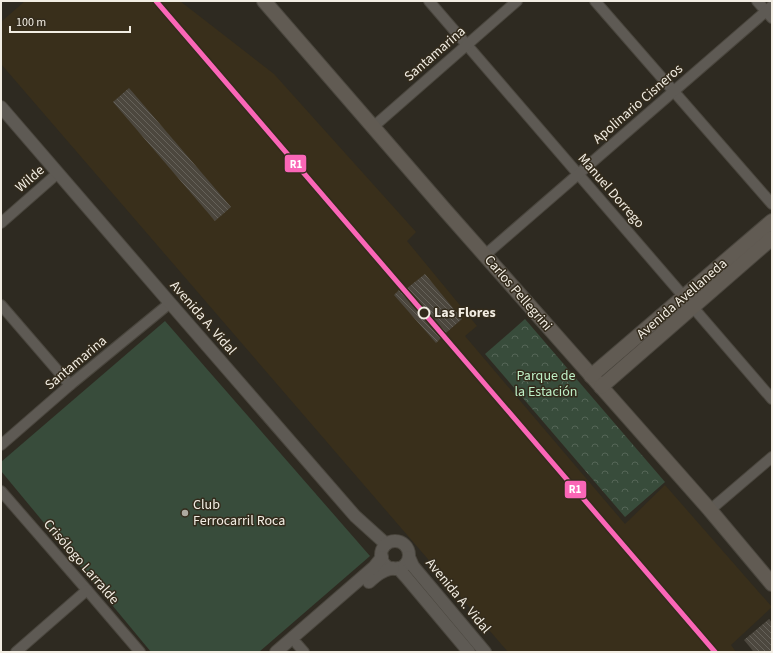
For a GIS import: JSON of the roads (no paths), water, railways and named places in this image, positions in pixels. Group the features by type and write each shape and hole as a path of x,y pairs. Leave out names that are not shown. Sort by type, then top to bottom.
{"main road":[{"name":"Carlos Pellegrini","path":"264,1 373,128 710,510 772,584"},
{"name":"Avenida Avellaneda","path":"601,387 772,221"},
{"name":"Avenida Avellaneda","path":"591,376 772,238"}],"street":[{"name":"Manuel Dorrego","path":"429,1 772,399"},
{"name":"Santamarina","path":"373,128 517,1"},
{"path":"595,1 772,204"},
{"path":"757,1 770,12"},
{"name":"Apolinario Cisneros","path":"485,255 674,92 770,12"},
{"name":"Avenida A. Vidal","path":"1,107 355,516 386,544"},
{"name":"Wilde","path":"1,223 58,173"},
{"name":"Santamarina","path":"1,445 70,385 170,303"},
{"path":"1,305 70,385"},
{"path":"710,510 772,456"},
{"name":"Crisólogo Larralde","path":"1,491 140,652"},
{"path":"276,652 295,647 380,572 402,567 405,565 409,557 408,549 402,542 398,541 386,544 382,552 382,557 386,564 395,568"},
{"path":"295,647 382,557"},
{"name":"Avenida A. Vidal","path":"409,557 413,566 485,652"},
{"name":"Avenida A. Vidal","path":"395,568 469,652"},
{"path":"16,652 87,590"}],"place":[{"name":"Las Flores","path":"424,313"},
{"name":"Club Ferrocarril Roca","path":"185,513"}],"park label":[{"name":"Parque de la Estación","path":"546,384"}]}
